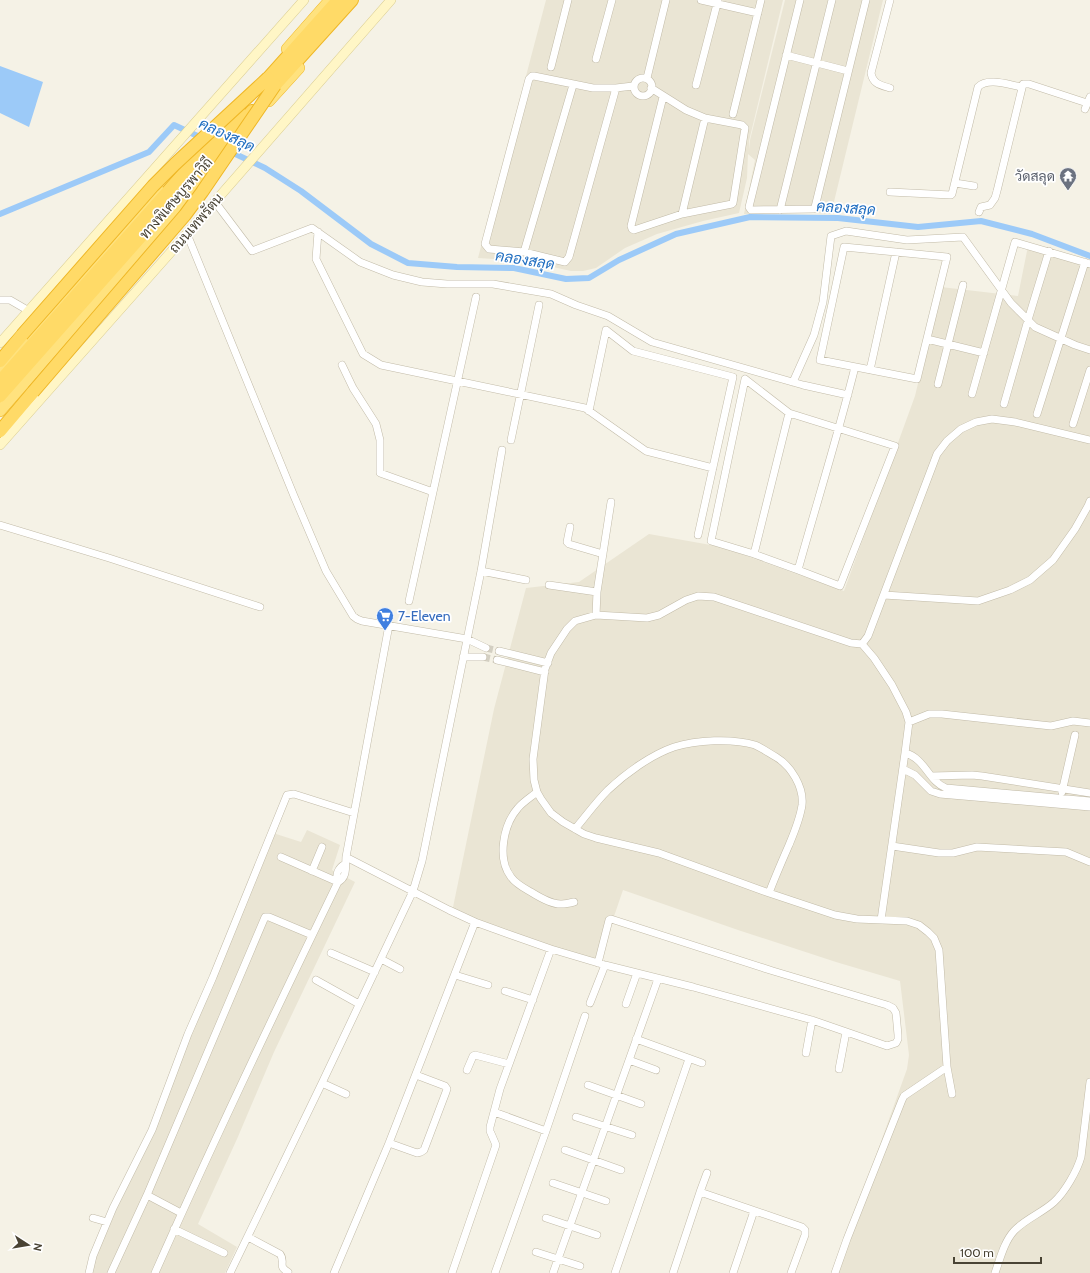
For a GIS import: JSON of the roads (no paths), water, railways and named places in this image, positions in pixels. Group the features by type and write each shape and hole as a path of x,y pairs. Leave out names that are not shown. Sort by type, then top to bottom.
{"highway":[{"path":"0,372 330,0"},
{"name":"ทางพิเศษบูรพาวิถี","path":"0,396 271,82 338,0"},
{"name":"ทางพิเศษบูรพาวิถี","path":"0,381 271,82 352,0"},
{"name":"ถนนเทพรัตน","path":"0,411 269,101 359,0"},
{"path":"0,361 153,186 180,159 271,82"},
{"path":"0,431 185,214 202,192 271,82"}],"main road":[{"path":"0,343 304,0"},
{"name":"ถนนเทพรัตน","path":"0,445 187,234 391,0"}],"street":[{"path":"551,67 568,0"},
{"path":"596,59 612,0"},
{"path":"647,78 666,0"},
{"path":"701,0 717,2 758,13"},
{"path":"733,114 762,0"},
{"path":"800,0 749,207 752,210 814,209 866,0"},
{"path":"780,210 832,0"},
{"path":"890,0 871,73 873,80 877,84 890,88"},
{"path":"696,85 717,2"},
{"path":"786,55 848,71"},
{"path":"616,88 570,257 565,262 524,252 489,249 485,244 532,76 593,88 633,86"},
{"path":"641,77 647,78 651,82 652,88 649,94 643,96 637,94 633,86 638,78 641,77"},
{"path":"890,192 950,196 955,183 978,87 982,83 987,82 1022,87"},
{"path":"979,212 982,207 990,205 998,191 1022,87 1024,84 1029,84 1088,103"},
{"path":"524,252 573,85"},
{"path":"651,88 686,110 705,118 742,125 745,128 734,201 732,204 682,214 634,230 631,228 664,97"},
{"path":"682,214 705,118"},
{"path":"955,183 974,186"},
{"path":"214,202 252,251 312,228 360,262 393,275 422,282 447,284 493,284 551,294 576,305 608,316 652,342 794,382 848,395"},
{"path":"794,382 814,335 823,302 831,236 846,231 907,240 963,237 1011,303 1035,327 1090,350"},
{"path":"318,232 316,259 363,354 382,365 585,408 646,451 713,468"},
{"path":"187,234 326,572 353,616 362,621 467,639 486,648"},
{"path":"972,394 1015,242 1049,251 1087,263 1037,414"},
{"path":"844,247 896,252 947,257 917,379 820,360 844,247"},
{"path":"1004,404 1049,251"},
{"path":"870,370 896,252"},
{"path":"938,384 963,285"},
{"path":"409,601 476,297"},
{"path":"0,300 10,300 29,311"},
{"path":"511,440 519,394 539,305"},
{"path":"589,411 606,330 633,351 733,377 698,535"},
{"path":"927,339 984,353"},
{"path":"342,365 353,388 376,424 380,440 380,473 433,492"},
{"path":"798,570 855,367"},
{"path":"1073,424 1090,370"},
{"path":"745,379 790,413 894,446 840,586 754,554 711,541 745,379"},
{"path":"754,554 790,413"},
{"path":"862,644 868,636 937,454 947,441 961,429 976,422 992,419 1015,422 1090,440"},
{"path":"230,1273 413,891 422,861 481,571 502,450"},
{"path":"884,594 978,601 1010,590 1030,580 1053,560 1075,529 1090,501"},
{"path":"596,615 597,592 611,502"},
{"path":"0,525 109,558 260,607"},
{"path":"570,527 567,542 569,544 603,554"},
{"path":"481,571 526,580"},
{"path":"549,585 597,592"},
{"path":"881,920 909,722 906,712 892,684 862,644 851,643 714,597 698,596 686,600 659,615 647,618 596,615 575,621 567,629 551,653 545,672 533,759 534,780 537,792 551,813 584,834 659,853 835,915 858,919 881,920 908,921 919,925 934,938 939,950 947,1067 952,1094"},
{"path":"155,1273 181,1213 312,935 338,882 344,876 346,868 345,860 389,625"},
{"path":"499,651 548,663"},
{"path":"463,657 483,657"},
{"path":"497,660 545,672"},
{"path":"909,722 929,714 942,714 1051,726 1073,721 1090,723"},
{"path":"1060,801 1064,789 1075,735"},
{"path":"575,829 609,790 630,771 653,757 674,747 708,740 732,741 755,745 780,759 789,768 797,781 802,796 802,805 797,824 769,893"},
{"path":"905,753 912,754 917,758 939,784 946,788 1001,793 1060,801 1090,807"},
{"path":"903,769 915,775 931,791 940,794 1060,801 1090,801"},
{"path":"932,776 972,775 1090,793"},
{"path":"1001,793 1004,780"},
{"path":"537,792 518,808 512,816 507,829 504,844 504,864 510,876 536,896 561,904 574,902"},
{"path":"88,1273 93,1256 123,1186 152,1130 188,1034 213,977 287,795 294,794 354,813"},
{"path":"892,846 939,853 977,847 1066,852 1090,862"},
{"path":"312,871 322,847"},
{"path":"281,858 338,882"},
{"path":"345,860 413,891 475,922 551,949 601,964 693,987 812,1020 887,1046 893,1044 898,1039 896,1013 893,1008 886,1005 611,919 608,920 601,964 590,1004"},
{"path":"110,1273 147,1195 265,917 269,917 312,935"},
{"path":"334,1273 389,1143 456,975 475,922"},
{"path":"452,1273 496,1145 490,1131 500,1089 551,949"},
{"path":"331,953 375,972"},
{"path":"381,958 400,969"},
{"path":"626,1004 637,973"},
{"path":"456,975 488,985"},
{"path":"553,1273 658,979"},
{"path":"316,980 360,1004"},
{"path":"505,991 533,1000"},
{"path":"495,1273 586,1016"},
{"path":"806,1053 812,1020"},
{"path":"839,1069 846,1032"},
{"path":"636,1040 702,1063"},
{"path":"467,1070 473,1056 475,1055 510,1064"},
{"path":"614,1273 689,1059"},
{"path":"628,1060 656,1070"},
{"path":"835,1273 904,1096 947,1067"},
{"path":"389,1143 417,1153 424,1150 447,1089 445,1086 416,1075"},
{"path":"995,1273 1006,1244 1015,1230 1054,1201 1078,1168 1081,1157 1090,1082"},
{"path":"322,1083 346,1094"},
{"path":"588,1085 641,1104"},
{"path":"494,1112 546,1131"},
{"path":"576,1117 632,1135"},
{"path":"565,1150 621,1170"},
{"path":"673,1273 707,1173"},
{"path":"553,1183 606,1201"},
{"path":"700,1192 802,1227 805,1230 805,1234 791,1273"},
{"path":"147,1195 181,1213"},
{"path":"733,1273 754,1211"},
{"path":"93,1218 107,1222"},
{"path":"546,1218 597,1235"},
{"path":"174,1229 224,1253"},
{"path":"248,1237 280,1254 283,1258 282,1267 288,1272"},
{"path":"536,1252 580,1266"}],"water":[{"path":"0,66 43,82 29,127 0,113"}],"waterway":[{"name":"คลองสลุด","path":"0,214 149,152 174,125 204,139"},
{"name":"คลองสลุด","path":"229,151 265,168 301,191 371,244 408,263 457,267 514,268 566,279 589,278 619,260 676,234 750,217 838,218 918,227 981,221 1032,234 1090,256"}],"tunnel":[{"path":"486,648 499,651"},
{"path":"483,657 497,660"}],"place":[{"name":"วัดสลุด","path":"1068,191"},
{"name":"7-Eleven","path":"385,631"}]}
